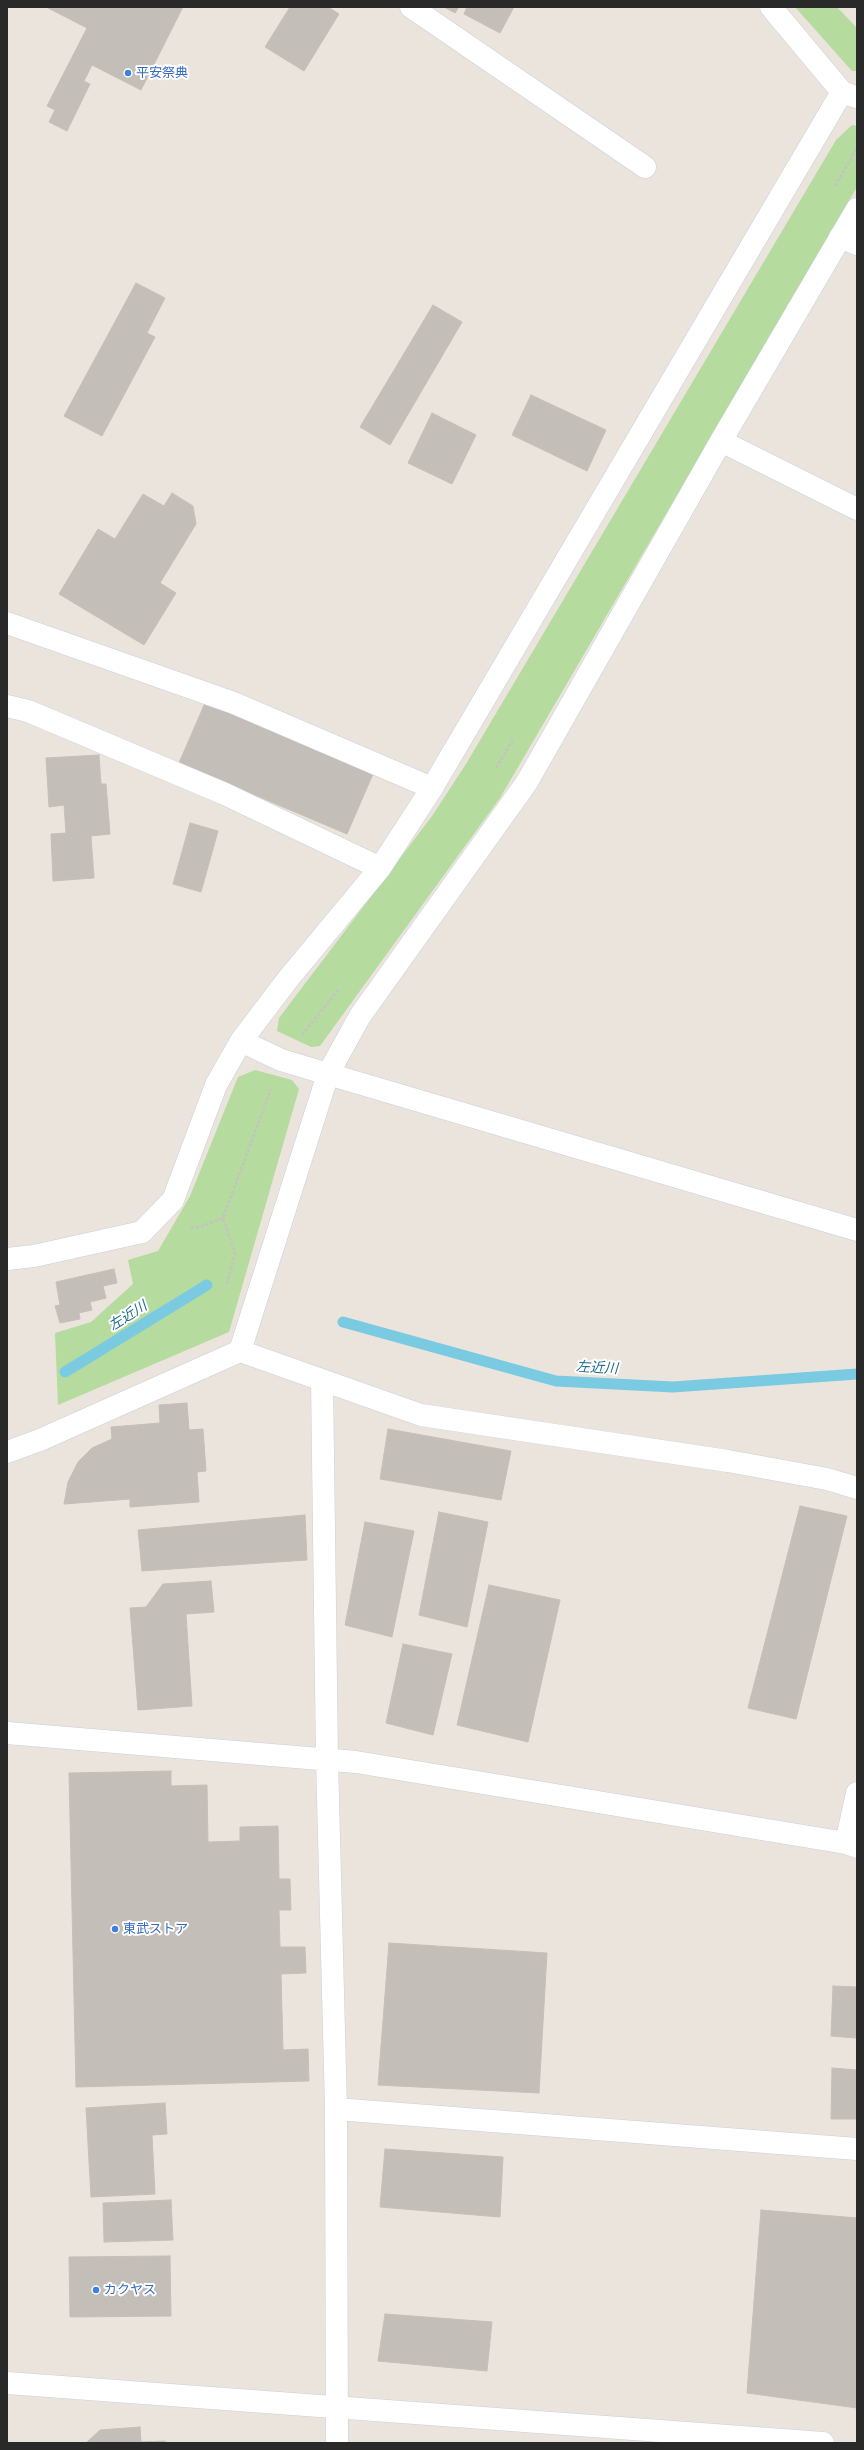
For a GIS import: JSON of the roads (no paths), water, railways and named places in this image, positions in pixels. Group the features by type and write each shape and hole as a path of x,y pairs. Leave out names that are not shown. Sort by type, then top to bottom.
{"street":[{"path":"411,7 645,167"},
{"path":"7,1258 34,1256 142,1232 173,1200 216,1085 241,1041 288,979 380,868 432,788 850,95 771,7"},
{"path":"240,1351 328,1074 360,1016 527,782 721,441 849,240 857,209"},
{"path":"721,441 857,509"},
{"path":"7,623 234,703 432,788"},
{"path":"7,706 28,712 225,794 380,868"},
{"path":"241,1041 281,1060 857,1230"},
{"path":"7,1452 40,1440 240,1351 421,1415 728,1461 827,1480 857,1488"},
{"path":"322,1380 327,1759 336,2109 337,2443"},
{"path":"7,1733 327,1759 851,1845 857,1792"},
{"path":"336,2109 857,2149"},
{"path":"7,2383 337,2406 823,2443"}],"waterway":[{"name":"左近川","path":"65,1372 207,1285"},
{"name":"左近川","path":"343,1322 556,1381 673,1387 857,1374"}],"place":[{"name":"平安祭典","path":"128,73"},
{"name":"東武ストア","path":"115,1929"},
{"name":"カクヤス","path":"96,2290"}]}
